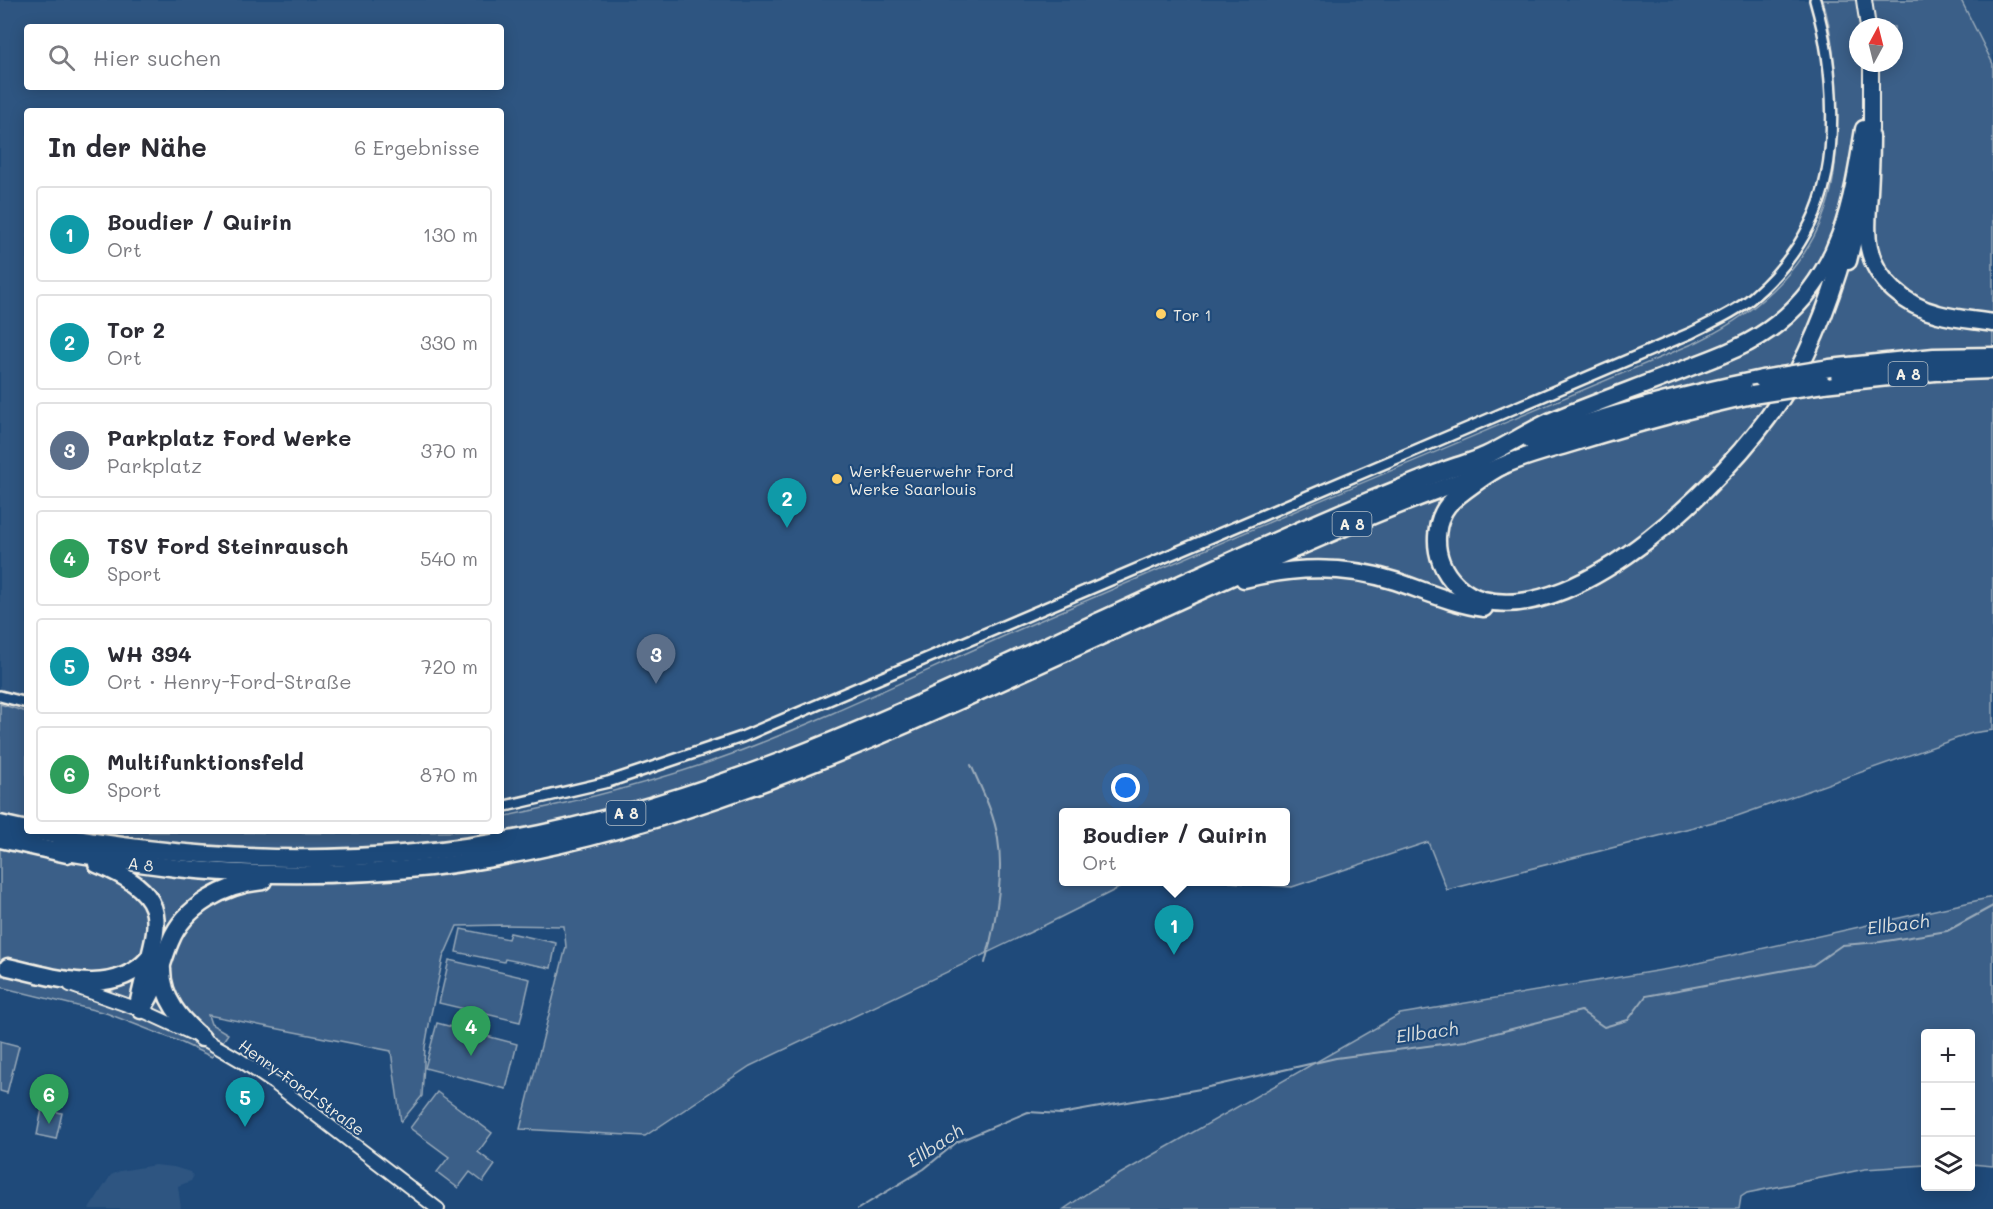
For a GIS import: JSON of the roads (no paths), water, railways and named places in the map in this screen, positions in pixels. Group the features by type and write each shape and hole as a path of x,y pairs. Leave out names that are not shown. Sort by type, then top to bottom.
{"highway":[{"path":"1868,130 1867,231 1869,248 1883,279 1916,306 1938,314 1993,323"},
{"path":"1482,458 1546,424 1736,349 1759,337 1779,322 1799,304 1830,261 1840,238 1868,130"},
{"path":"1502,466 1447,506 1437,533 1440,560 1456,585 1482,600 1500,603 1548,596 1592,576 1646,540 1704,491 1732,463 1779,403 1798,371 1819,326 1840,267 1854,208 1868,130"},
{"path":"1205,589 1286,570 1335,569 1361,572 1395,581 1473,607 1499,610 1523,609 1548,604 1574,594 1616,570 1683,519 1730,474 1772,423 1803,374 1825,328 1846,269 1863,199 1868,130"},
{"name":"A 8","path":"51,834 183,854 313,859 372,857 437,850 503,841 581,825 681,797 788,759 922,703 1273,542 1482,458 1616,414 1683,396 1762,379 1830,368 1934,357 1993,356"},
{"name":"A 8","path":"0,839 56,850 181,868 251,873 315,874 430,867 547,848 646,823 736,794 846,751 1370,516 1502,466 1619,429 1752,395 1823,384 1935,372 1993,370"},
{"path":"0,824 24,829"},
{"path":"56,850 121,873 147,895 156,922 156,960 165,992 180,1017 202,1038"},
{"path":"141,1010 139,1001 156,960 192,911 210,897 230,888 248,883 315,874"},
{"path":"4,966 74,981 104,982 132,974 156,960"}],"main road":[{"path":"1857,0 1860,18"},
{"path":"1864,0 1867,18"},
{"path":"1865,72 1868,130"},
{"path":"1868,130 1870,72"}],"street":[{"path":"504,806 608,782 742,737 1691,333 1723,317 1753,297 1787,262 1810,225 1823,190 1830,147 1831,89 1825,39 1815,0"},
{"path":"0,696 24,702"},
{"name":"Henry-Ford-Straße","path":"4,966 141,1010 202,1038 274,1083 438,1209"}],"waterway":[{"path":"971,765 987,801 1000,854 998,901 985,963"},
{"name":"Ellbach","path":"858,1209 924,1169 957,1142 1028,1112 1061,1114 1200,1089 1336,1058 1465,1041 1581,1011 1604,1027 1628,1020 1646,996 1813,965 1842,945 1880,942 1947,931 1993,906"}],"place":[{"name":"Tor 1","path":"1161,314"},
{"name":"Werkfeuerwehr Ford Werke Saarlouis","path":"837,479"},
{"name":"Tor 2","path":"787,528"},
{"name":"Parkplatz Ford Werke","path":"656,684"},
{"name":"Boudier / Quirin","path":"1174,955"},
{"name":"TSV Ford Steinrausch","path":"471,1056"},
{"name":"Multifunktionsfeld","path":"49,1124"},
{"name":"WH 394","path":"245,1127"}]}
